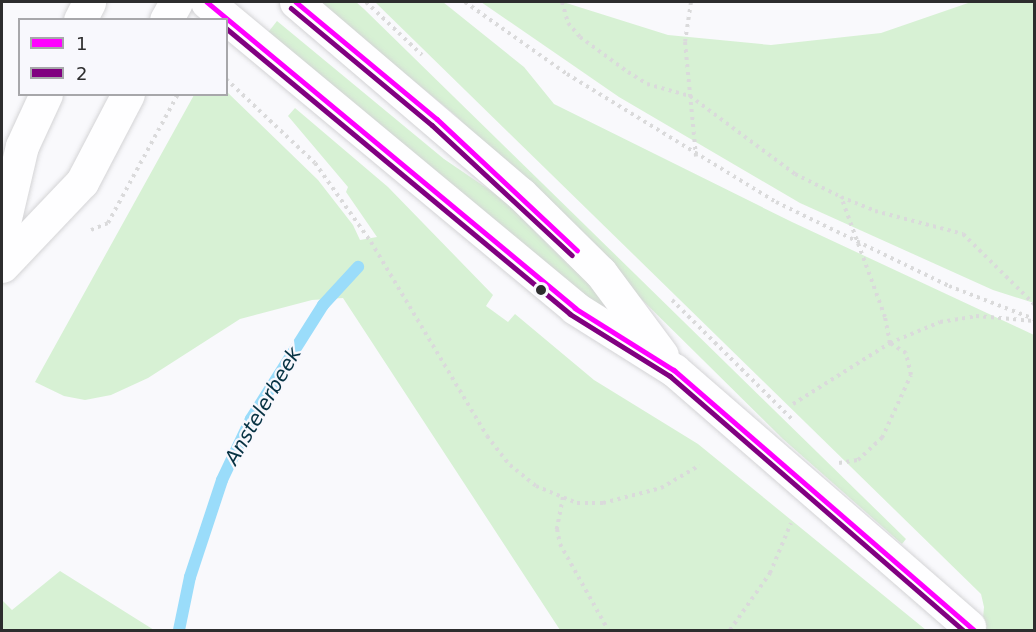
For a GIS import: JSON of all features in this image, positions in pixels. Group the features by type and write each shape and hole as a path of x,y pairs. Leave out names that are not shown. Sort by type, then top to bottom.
{"main road":[{"path":"81,18 89,2"},
{"path":"167,18 176,2"},
{"path":"207,2 226,18"},
{"path":"296,2 521,194 602,273 674,370"},
{"path":"228,19 575,308 674,370 813,495 969,626"},
{"path":"2,231 22,146 45,96"},
{"path":"2,266 82,182 127,96"}],"path":[{"path":"465,2 567,74 696,156 856,242 949,286 1035,320"},
{"path":"562,2 568,23 618,65 647,84 690,96 795,174 841,197 875,211 963,234 1035,304"},
{"path":"691,2 684,42 696,156"},
{"path":"228,82 315,163 371,242 487,436 510,465 536,486 577,503 603,503 661,488 700,465"},
{"path":"108,222 177,96"},
{"path":"838,463 858,460 882,438 911,375 906,353 890,343 885,317 841,197"},
{"path":"793,404 890,343 940,322 976,316 1035,320"},
{"path":"730,630 762,588 783,536 813,495"},
{"path":"563,497 557,529 560,544 608,630"}],"green space":[{"path":"318,2 356,2 364,9 906,539 902,544 783,439 455,115"},
{"path":"375,2 443,2 524,67 554,104 792,222 1034,335 1034,630 982,630 984,607 981,594"},
{"path":"481,2 563,2 668,35 771,45 881,33 971,2 1034,2 1034,303 993,290 800,203 619,97"},
{"path":"277,21 444,159 526,215 617,304 612,317 266,35"},
{"path":"228,93 318,180 353,225 360,240 377,237 346,192 348,187 288,116 295,108 388,187 493,295 486,306 508,322 515,314 594,380 698,444 926,630 560,630 343,298 312,300 240,319 148,378 111,395 85,400 64,396 35,382 193,96 228,96"},
{"path":"60,571 154,630 2,630 2,600 12,610"}],"waterway":[{"name":"Anstelerbeek","path":"179,630 190,577 222,480 251,419 323,305 358,267"}],"transit line":[{"name":"1","path":"207,2 226,18"},
{"name":"1","path":"296,2 437,119 577,250"},
{"name":"2","path":"291,8 432,125 572,255"},
{"name":"1","path":"228,19 575,308 674,370 974,630"},
{"name":"2","path":"228,30 570,314 670,376 963,630"}]}
